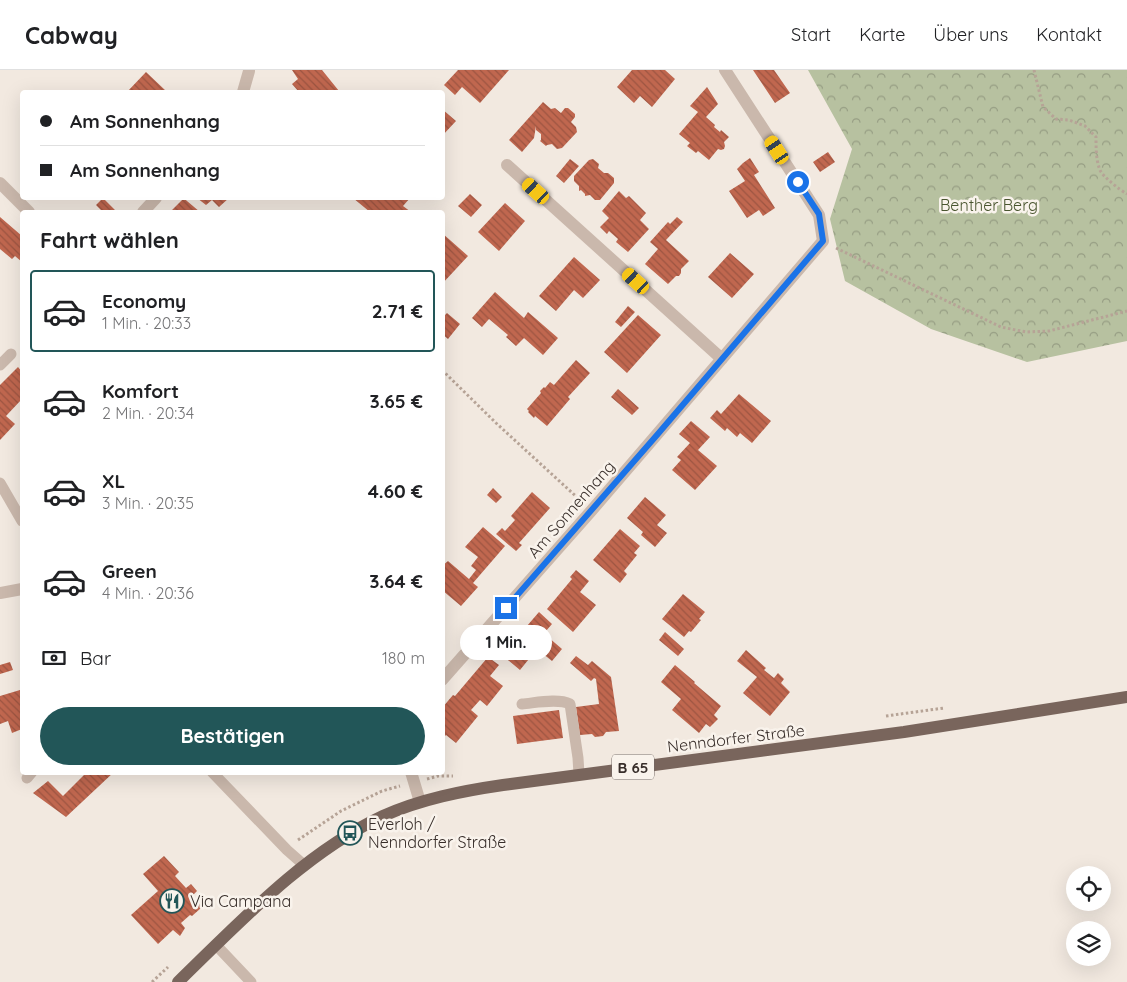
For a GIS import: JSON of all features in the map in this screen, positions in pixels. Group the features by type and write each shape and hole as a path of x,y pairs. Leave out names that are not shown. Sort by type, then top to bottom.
{"main road":[{"name":"Nenndorfer Straße","path":"178,982 282,883 304,865 350,833 384,816 420,802 464,791 580,774 894,734 1127,697"}],"street":[{"path":"725,70 819,214 823,241"},
{"path":"244,90 249,71"},
{"path":"507,165 722,359"},
{"path":"0,183 27,210"},
{"path":"145,210 154,200"},
{"name":"Am Sonnenhang","path":"445,677 592,510 823,241"},
{"path":"0,593 20,589"},
{"path":"412,775 420,802"}],"lane":[{"path":"0,365 11,354"},
{"path":"0,483 20,518"},
{"path":"522,704 557,701 570,704 580,774"},
{"path":"215,775 287,850 304,865"},
{"path":"216,945 251,982"}],"path":[{"path":"1034,70 1043,108 1056,119 1070,120 1085,126 1096,137 1100,171 1127,194"},
{"path":"823,241 1001,327 1026,332 1049,331 1127,311"},
{"path":"445,373 496,423 592,510"}],"green space":[{"name":"Benther Berg","path":"808,70 1127,70 1127,341 1027,362 931,329 845,281 830,219 852,149"}],"building":[{"path":"292,70 322,70 338,90 297,90 292,84 298,79"},
{"path":"458,70 509,70 480,103 462,87 455,95 444,85"},
{"path":"632,70 665,70 675,79 652,107 640,96 634,103 617,87"},
{"path":"753,70 774,70 790,93 775,103"},
{"path":"146,72 165,90 129,90"},
{"path":"707,87 718,104 706,117 715,125 714,127 729,137 724,142 724,149 718,149 709,160 698,151 696,153 687,146 690,143 679,134 698,112 690,106"},
{"path":"543,102 551,109 555,108 561,113 565,108 568,108 575,114 571,122 576,127 577,132 562,148 557,149 552,144 546,146 540,141 541,134 536,130 536,126 534,138 522,152 509,140"},
{"path":"445,112 456,121 445,133"},
{"path":"828,152 835,162 820,172 813,162"},
{"path":"750,158 759,172 754,175 775,208 763,216 759,210 747,218 729,191 745,181 737,169"},
{"path":"570,159 579,166 564,183 556,176"},
{"path":"593,159 599,164 598,168 614,178 614,183 600,200 595,200 590,195 585,196 581,190 579,191 579,186 574,181 574,176 589,160"},
{"path":"619,191 626,198 629,196 646,213 640,220 649,229 628,252 616,242 618,239 609,231 607,234 600,227 609,218 602,211"},
{"path":"470,194 482,205 471,217 458,206"},
{"path":"101,200 105,200 115,210 101,210 96,205"},
{"path":"182,200 186,200 198,210 172,210"},
{"path":"200,200 212,200 206,205"},
{"path":"212,200 227,200 219,207"},
{"path":"355,200 408,200 403,206 408,210 368,210"},
{"path":"505,203 525,221 499,251 478,232"},
{"path":"0,217 20,234 20,260 15,256 12,259 0,249"},
{"path":"677,217 683,222 666,240 689,261 681,269 679,276 676,276 668,284 645,264 658,249 650,242 668,222 670,224"},
{"path":"445,236 468,256 445,281"},
{"path":"730,253 754,274 732,298 708,277"},
{"path":"574,257 600,280 583,298 574,290 556,311 539,296"},
{"path":"495,292 524,318 528,312 558,338 543,355 524,338 516,346 506,337 508,335 489,319 482,327 472,318"},
{"path":"628,306 635,312 621,327 615,322"},
{"path":"447,313 460,324 448,339 445,336 445,315"},
{"path":"638,315 661,335 627,373 604,352"},
{"path":"576,360 590,373 568,397 570,399 547,426 535,416 534,418 527,409 544,387 550,382 554,385"},
{"path":"18,367 20,370 20,401 6,416 15,424 0,440 0,385"},
{"path":"618,389 639,408 632,415 611,397"},
{"path":"739,394 771,421 752,443 740,433 737,437 727,428 725,431 710,418 717,410 721,414"},
{"path":"691,421 710,437 698,450 717,466 695,490 672,470 681,460 677,457 690,443 679,434"},
{"path":"493,488 502,497 496,503 487,495"},
{"path":"532,492 550,508 519,543 522,545 516,551 496,534 502,528 505,531 515,520 511,516"},
{"path":"645,497 666,515 657,525 667,533 655,547 641,535 643,532 627,518"},
{"path":"483,527 505,546 473,583 478,587 461,606 445,593 445,564 448,561 469,579 476,570 471,566 478,557 465,547"},
{"path":"620,529 640,546 634,553 637,555 624,571 627,574 620,583 593,560"},
{"path":"576,570 589,581 580,592 596,605 573,632 547,609 572,579 570,577"},
{"path":"683,594 705,612 691,632 689,631 684,637 662,619"},
{"path":"539,612 552,624 546,631 543,629 541,631 562,649 552,661 537,649 520,670 502,655"},
{"path":"665,632 684,649 678,656 659,640"},
{"path":"746,650 774,678 778,673 784,679 781,683 790,692 770,716 743,693 757,677 737,661"},
{"path":"576,656 588,665 592,661 611,677 619,731 606,732 603,736 595,737 592,734 580,735 576,707 599,704 596,679 594,678 591,681 570,663"},
{"path":"488,657 499,665 490,676 503,686 487,706 480,700 471,710 478,716 456,743 445,736 445,704 453,695 455,696"},
{"path":"10,662 13,670 0,674 0,665"},
{"path":"675,665 721,706 714,715 718,719 710,727 706,724 699,733 672,710 681,699 661,682"},
{"path":"20,690 20,730 12,733 8,721 0,724 0,696"},
{"path":"559,710 563,738 517,744 513,716"},
{"path":"84,775 111,775 66,817 33,793 48,781 63,796"},
{"name":"Via Campana","path":"164,856 179,872 175,876 186,888 191,884 197,891 192,896 202,906 181,923 185,928 180,936 173,930 158,944 131,915 158,891 143,874"}],"place":[{"name":"Everloh / Nenndorfer Straße","path":"350,833"},
{"name":"Via Campana","path":"172,901"}],"route":[{"path":"506,608 823,241 819,214 798,182"}]}
